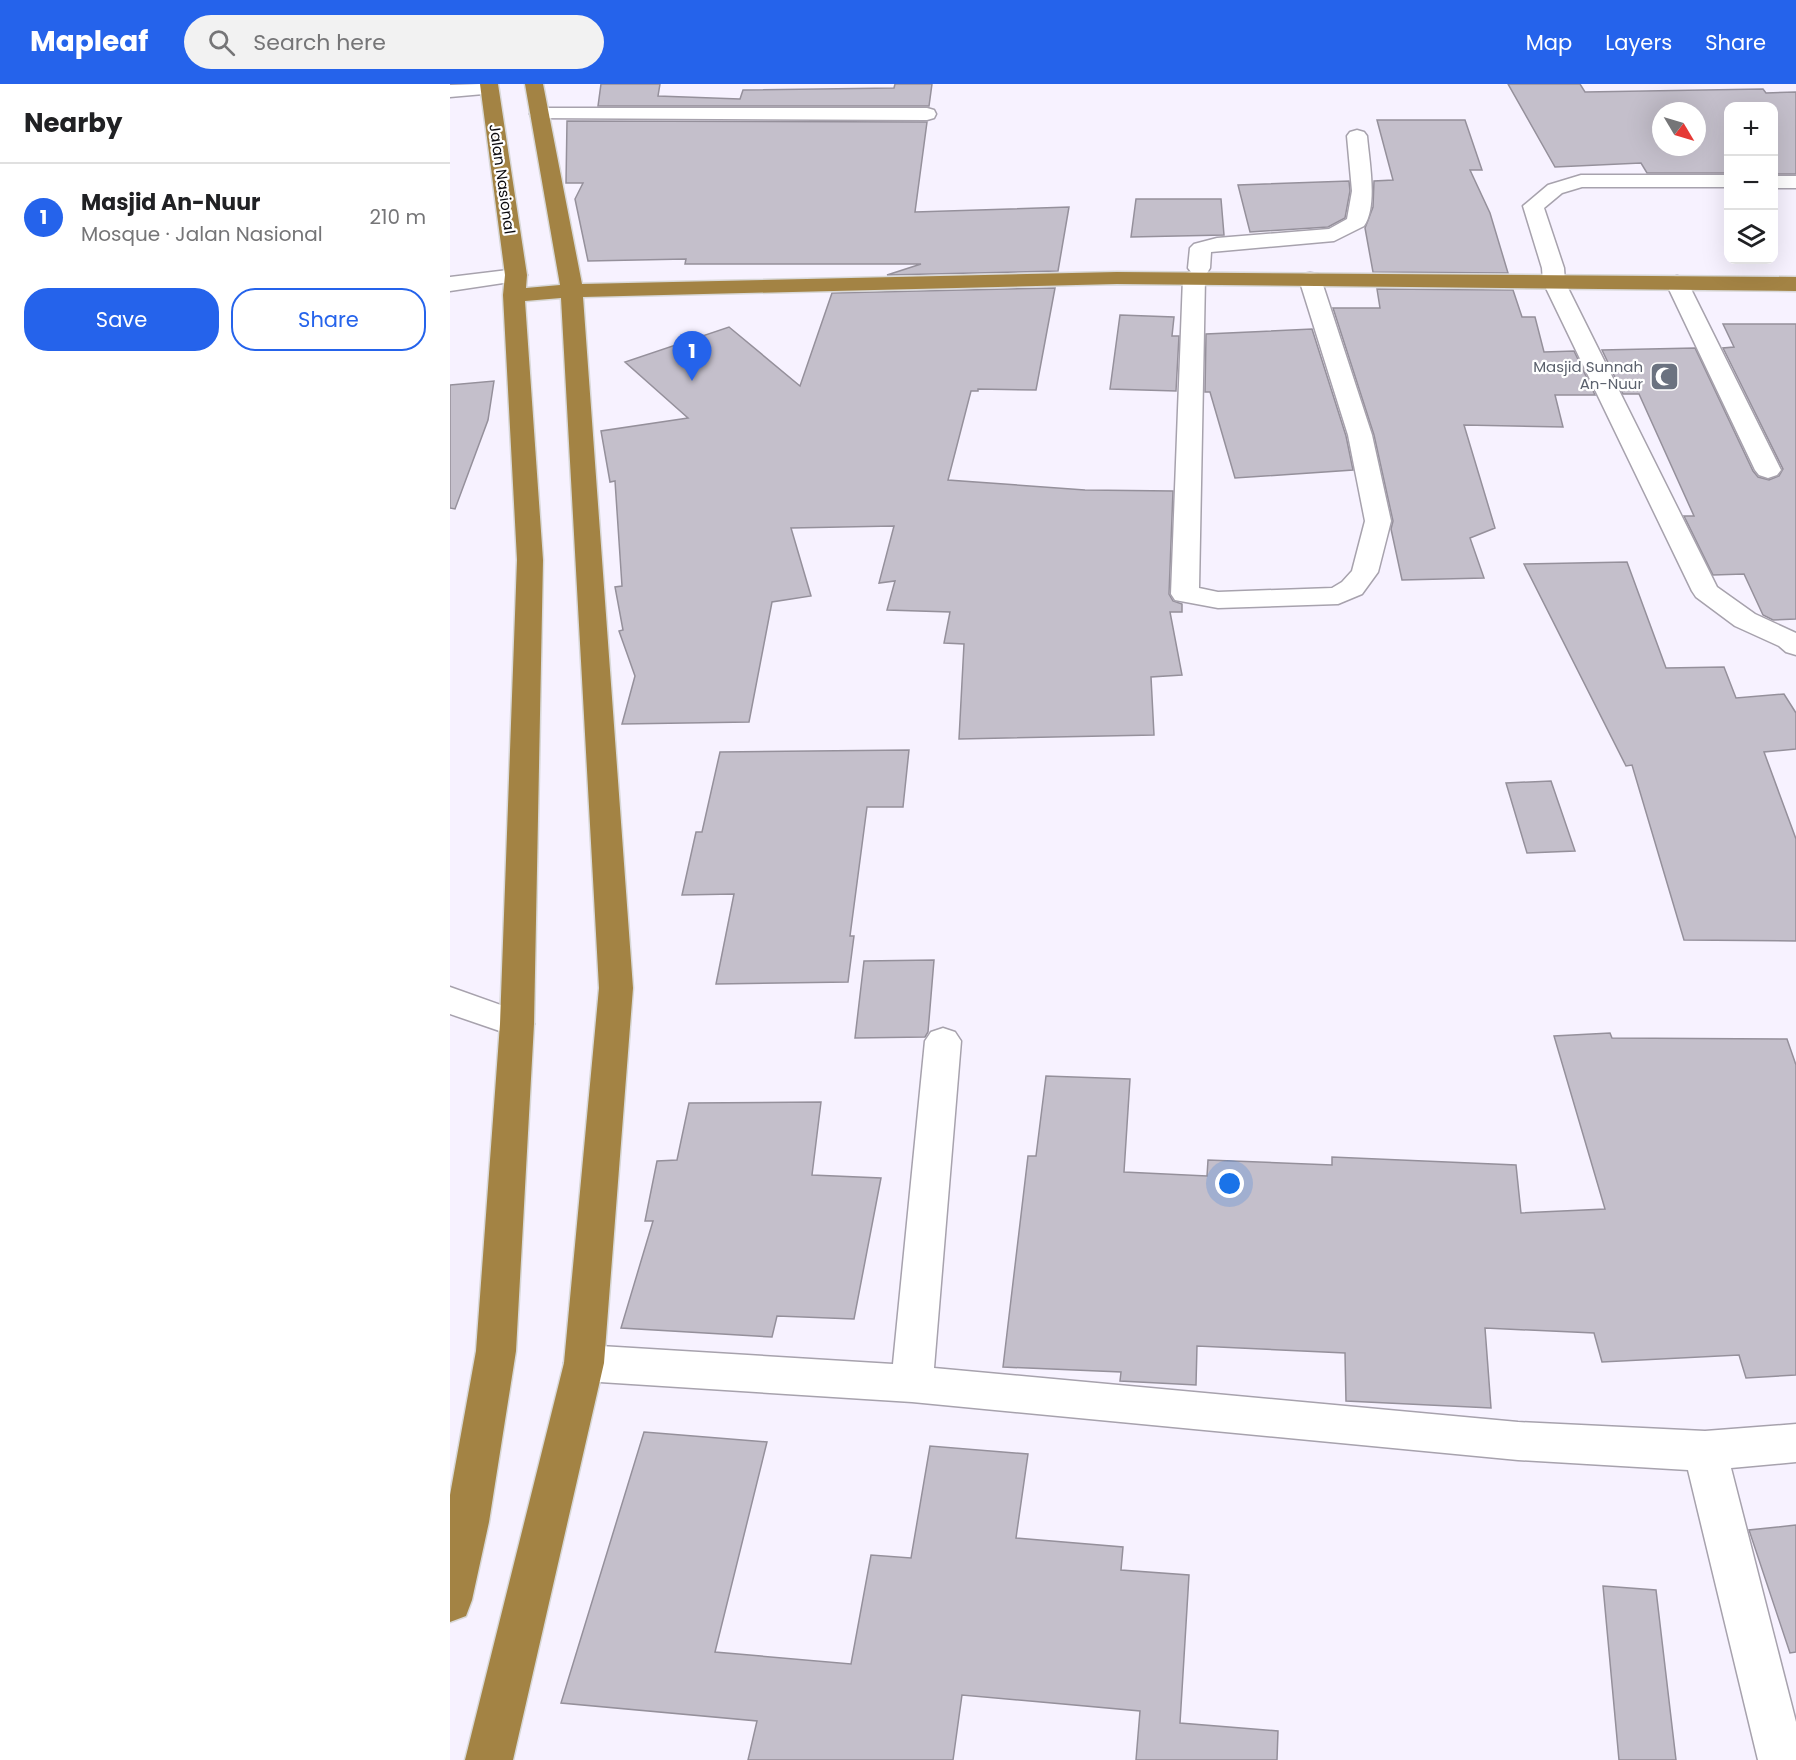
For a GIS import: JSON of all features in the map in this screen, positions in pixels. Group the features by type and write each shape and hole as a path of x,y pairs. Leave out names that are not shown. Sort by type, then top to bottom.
{"highway":[{"path":"489,1760 584,1363 616,988 570,282 534,84"},
{"name":"Jalan Nasional","path":"450,1600 467,1522 496,1351 517,1024 530,560 515,285 489,87"},
{"path":"1197,273 1310,279 1553,275 1796,267"},
{"path":"515,285 570,282 1025,279 1197,273 1553,275 1677,283 1796,284"}],"street":[{"path":"450,90 489,87"},
{"path":"539,114 927,114"},
{"path":"1310,279 1360,435 1378,521 1365,572 1352,588 1338,596 1218,600 1185,594 1197,273 1201,248 1217,244 1334,235 1357,222 1362,191 1357,136"},
{"path":"1724,181 1581,181 1555,189 1533,206 1553,275 1706,591 1745,620 1789,640 1796,646"},
{"path":"1778,182 1796,182"},
{"path":"1677,283 1768,470"},
{"path":"450,285 515,285"},
{"path":"450,1000 517,1024"},
{"path":"912,1384 943,1041"},
{"path":"584,1363 912,1384 1518,1441 1705,1451 1796,1443"},
{"path":"1705,1451 1782,1760"}],"building":[{"path":"601,84 660,84 658,96 740,99 743,90 894,88 895,84 932,84 929,106 598,106"},
{"path":"1508,84 1580,84 1585,92 1763,89 1766,93 1796,92 1796,174 1778,174 1778,102 1724,102 1724,173 1647,173 1641,163 1555,167"},
{"path":"1377,120 1465,120 1482,170 1470,170 1490,213 1508,273 1373,272 1365,228 1373,207 1374,181 1393,180"},
{"path":"567,121 927,122 915,212 1069,207 1058,271 887,275 921,264 685,264 686,259 588,261 575,199 583,183 566,183"},
{"path":"1349,181 1350,191 1345,218 1328,227 1250,232 1238,185"},
{"path":"1136,199 1221,199 1224,235 1131,237"},
{"path":"1055,288 1036,390 978,389 978,391 971,391 948,480 1085,490 1173,491 1169,594 1173,601 1182,604 1182,612 1170,612 1182,675 1151,677 1154,735 959,739 964,644 944,643 950,612 887,610 895,581 879,583 894,526 791,528 811,596 772,602 749,722 622,724 635,676 619,631 623,630 615,587 622,586 615,481 610,482 601,431 688,418 625,362 729,327 800,386 832,293"},
{"path":"1377,289 1513,290 1522,317 1535,317 1544,352 1574,351 1595,395 1555,395 1563,427 1464,425 1495,528 1470,538 1484,578 1402,580 1391,529 1393,521 1374,435 1333,308 1380,308"},
{"path":"1120,315 1174,317 1172,336 1179,336 1176,391 1110,389"},
{"path":"1723,324 1796,324 1796,619 1773,620 1763,615 1744,574 1713,575 1684,516 1694,516 1639,394 1623,394 1602,350 1695,348 1753,471 1758,477 1769,480 1779,476 1783,469 1723,348 1734,347"},
{"path":"1312,329 1346,436 1353,470 1235,478 1210,392 1205,392 1206,334"},
{"path":"494,381 488,420 455,509 450,508 450,385"},
{"path":"1627,562 1666,668 1724,667 1736,698 1784,694 1796,713 1796,749 1764,752 1796,839 1796,941 1684,940 1632,765 1626,766 1524,564"},
{"path":"909,750 903,807 867,807 850,936 854,936 848,982 716,984 734,894 682,895 696,832 702,832 720,752"},
{"path":"1551,781 1575,851 1527,853 1506,783"},
{"path":"934,960 928,1032 925,1037 855,1038 864,961"},
{"path":"1610,1033 1612,1038 1787,1039 1796,1065 1796,1375 1746,1378 1739,1355 1602,1362 1594,1333 1485,1328 1491,1408 1346,1401 1345,1353 1197,1346 1196,1385 1120,1381 1121,1372 1003,1367 1028,1156 1036,1156 1046,1076 1130,1079 1124,1172 1207,1176 1208,1160 1332,1165 1332,1157 1516,1165 1521,1213 1605,1209 1554,1036"},
{"path":"821,1102 812,1175 881,1178 854,1319 777,1316 772,1337 621,1328 653,1221 645,1221 657,1161 677,1160 689,1103"},
{"path":"644,1432 767,1442 715,1652 851,1664 871,1555 911,1558 930,1446 1028,1454 1016,1538 1123,1547 1121,1570 1189,1575 1180,1723 1278,1731 1277,1760 1136,1760 1140,1711 962,1695 953,1760 748,1760 757,1721 561,1703"},
{"path":"1796,1525 1796,1652 1790,1653 1749,1530"},
{"path":"1603,1586 1656,1590 1676,1760 1619,1760"}],"place":[{"name":"Masjid Sunnah An-Nuur","path":"1664,376"},
{"name":"Masjid An-Nuur","path":"692,381"}]}
